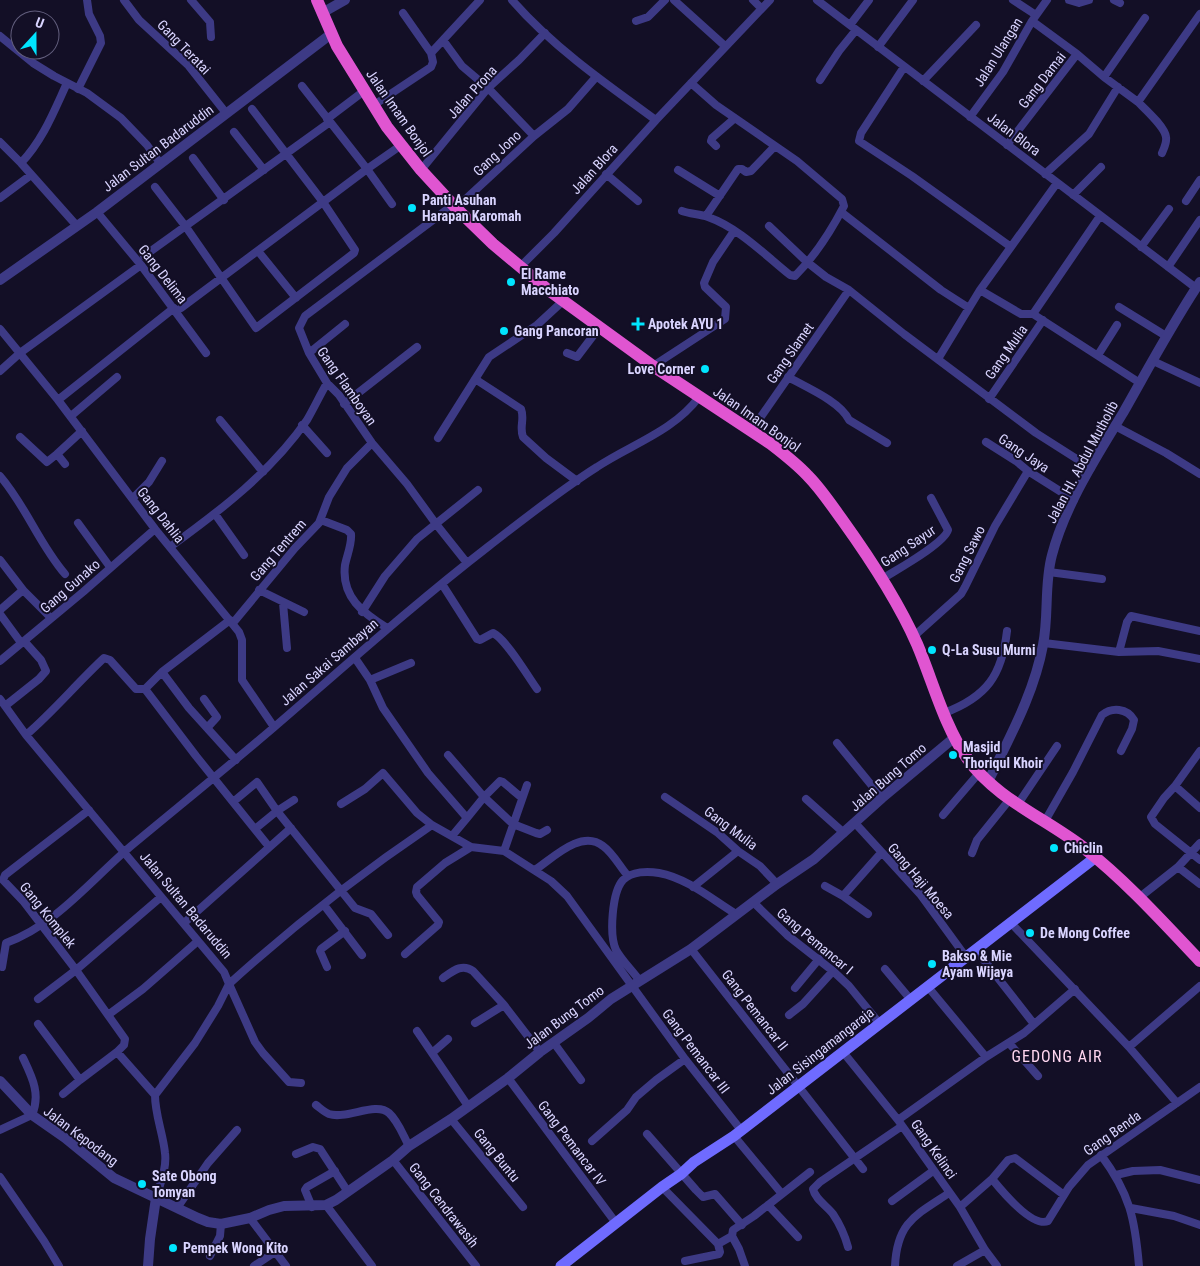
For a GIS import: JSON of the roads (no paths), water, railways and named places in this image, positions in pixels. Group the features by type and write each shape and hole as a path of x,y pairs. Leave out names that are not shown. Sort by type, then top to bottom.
{"highway":[{"name":"Jalan Imam Bonjol","path":"317,0 331,34 364,91 400,146 455,207 520,268 563,301 653,366 790,458 809,477 855,537 882,578 913,637 944,713 966,757 983,777 1014,801 1096,857 1140,897 1200,961"}],"main road":[{"name":"Jalan Sisingamangaraja","path":"561,1266 662,1186 738,1133 1096,857"}],"street":[{"path":"78,89 101,43 100,36 89,14 87,0"},
{"path":"191,0 210,22 211,37"},
{"path":"322,13 345,0"},
{"path":"432,53 480,0"},
{"path":"512,0 525,15 596,77 656,120"},
{"path":"636,21 648,16 665,0"},
{"path":"674,0 725,46"},
{"path":"753,0 762,8"},
{"name":"Jalan Blora","path":"520,268 725,46 770,0"},
{"name":"Jalan Blora","path":"817,0 1141,247 1168,267 1198,285"},
{"path":"820,80 839,52 869,0"},
{"path":"878,47 913,0"},
{"path":"1013,0 1138,102 1154,118 1166,136 1166,144 1162,153"},
{"name":"Jalan Ulangan","path":"970,117 1003,72 1034,18 1047,0"},
{"path":"1069,0 1079,4 1088,0"},
{"name":"Gang Teratai","path":"128,2 139,20 188,65 226,113"},
{"path":"374,105 431,66 433,62 432,53 403,13"},
{"path":"1138,102 1200,14"},
{"path":"1104,76 1144,18"},
{"path":"923,81 976,25"},
{"name":"Jalan Prona","path":"421,170 488,88 519,60 545,32"},
{"name":"Jalan Sultan Badaruddin","path":"0,280 97,212 331,34"},
{"path":"0,36 33,63 87,93 121,118 147,145 160,163"},
{"path":"443,40 462,66 488,88 534,136"},
{"name":"Gang Damai","path":"1007,145 1078,54"},
{"path":"904,66 861,133 860,141 1011,247"},
{"name":"Gang Jono","path":"455,207 568,108 596,77"},
{"path":"22,162 34,150 42,136 67,83"},
{"path":"682,211 706,216 734,231 790,275 795,276 807,262 844,206 842,199 797,161 716,106 691,84"},
{"path":"302,86 392,204"},
{"path":"1045,174 1089,134 1118,87"},
{"path":"144,256 286,154 364,91"},
{"path":"155,187 186,227 256,328 355,251 356,248 323,202 252,109"},
{"path":"716,146 711,141 712,138 735,118"},
{"path":"234,132 264,170"},
{"path":"0,142 22,162 31,175 77,226"},
{"path":"58,400 177,308 221,278 400,146"},
{"path":"706,216 738,170 751,171 775,146"},
{"path":"192,158 224,200"},
{"path":"1072,195 1101,167"},
{"path":"678,170 720,196"},
{"path":"606,174 638,201"},
{"path":"0,198 31,175"},
{"path":"1186,201 1197,189 1200,180"},
{"path":"938,359 980,290 1057,183"},
{"name":"Gang Flamboyan","path":"455,207 305,316 299,328 309,353 327,383 339,394 372,443 407,484 467,563"},
{"path":"1141,247 1169,209"},
{"name":"Gang Delima","path":"97,212 177,308 206,353"},
{"path":"841,212 941,290 969,308"},
{"path":"1033,314 1100,216"},
{"path":"1168,267 1200,220"},
{"path":"769,226 826,277 849,290 904,334 1036,433 1091,468"},
{"path":"653,366 725,319 726,307 705,287 704,283 713,262 734,231"},
{"path":"258,251 296,298"},
{"path":"0,371 20,353 141,265"},
{"name":"Jalan HI. Abdul Mutholib","path":"983,777 1024,705 1039,665 1044,643 1051,555 1066,515 1166,336 1198,285"},
{"name":"Gang Slamet","path":"751,431 849,290"},
{"path":"980,290 1021,314 1033,314 1140,383"},
{"path":"438,438 489,357 537,325 563,301"},
{"path":"1119,307 1166,336"},
{"name":"Gang Mulia","path":"989,398 1043,320"},
{"path":"309,353 345,324"},
{"path":"1098,356 1117,325"},
{"name":"Gang Dahlia","path":"0,328 71,416 155,529 239,632 242,640 242,680 274,727"},
{"path":"567,353 575,357 578,356 599,328"},
{"path":"344,404 417,347"},
{"path":"1153,361 1200,384"},
{"path":"71,416 117,377"},
{"path":"788,377 816,392 846,414 849,420 887,443"},
{"path":"475,379 521,409 523,414 521,432 523,437 546,458 577,481"},
{"path":"170,547 215,514 285,450 308,419 327,383"},
{"name":"Jalan Sakai Sambayan","path":"2,967 6,943 22,937 42,925 76,897 124,852 236,760 355,658 387,628 531,513 597,466 673,422 692,406 699,397"},
{"path":"220,420 263,472"},
{"path":"302,426 326,453"},
{"path":"1115,426 1200,474"},
{"path":"20,436 47,462 82,431"},
{"name":"Gang Jaya","path":"986,442 1074,500"},
{"name":"Gang Tentrem","path":"145,689 162,672 231,621 321,520 329,497 347,468 372,443"},
{"path":"57,454 65,464"},
{"path":"133,498 149,482 162,461"},
{"name":"Gang Sawo","path":"913,637 961,594 995,526 1028,471"},
{"path":"0,476 23,506 44,544 65,574"},
{"path":"362,612 385,576 417,539 478,490"},
{"name":"Gang Sayur","path":"882,578 931,548 948,532 931,498"},
{"path":"215,514 244,555"},
{"path":"321,520 346,530 351,534 345,570 346,584 352,598 362,612 387,628"},
{"path":"78,523 110,568"},
{"name":"Gang Gunako","path":"0,661 22,640 83,592 155,529"},
{"path":"0,560 23,590 48,615"},
{"path":"1049,572 1102,579"},
{"path":"442,584 473,634 480,640 496,633 537,689"},
{"path":"0,610 23,590"},
{"path":"259,590 304,612"},
{"path":"283,603 287,648"},
{"path":"0,614 41,660 46,671 39,679 3,703"},
{"path":"1119,652 1127,622 1131,616 1200,631"},
{"path":"944,713 962,706 984,690 1000,666 1007,631"},
{"path":"1044,643 1119,652 1158,651 1200,659"},
{"path":"26,734 47,716 84,676 104,658 110,660 136,688 145,689 190,749 266,843"},
{"path":"355,658 370,680 383,708 428,773 467,818"},
{"path":"370,680 411,664"},
{"path":"162,672 175,691 236,760"},
{"path":"204,699 217,715 216,719 207,728"},
{"name":"Jalan Sultan Badaruddin","path":"3,703 26,734 224,972 255,1042 263,1053 288,1082 301,1083"},
{"path":"1044,821 1074,772 1102,715 1107,710 1122,711 1132,716 1134,720 1132,729 1121,751"},
{"name":"Jalan Bung Tomo","path":"156,1198 208,1222 221,1224 250,1218 284,1206 326,1206 508,1078 540,1052 636,983 691,949 776,884 814,859 882,798 955,737"},
{"path":"836,743 882,798"},
{"path":"972,853 976,840 1014,801 1057,746"},
{"path":"1200,751 1151,817 1155,824 1200,860"},
{"path":"448,755 484,797 513,824 540,834 547,830"},
{"path":"341,804 366,789 382,773 417,813 432,825 471,847 504,850 551,881 567,896 636,983"},
{"path":"943,815 983,777"},
{"path":"452,836 484,797 500,781 522,798"},
{"path":"233,802 257,782 355,908 371,914 388,935"},
{"path":"504,850 527,785"},
{"path":"1175,786 1200,808"},
{"name":"Gang Mulia","path":"666,797 718,833 738,851 760,866 776,884"},
{"path":"806,799 844,833"},
{"path":"255,829 294,800"},
{"name":"Gang Komplek","path":"38,999 76,970 42,925 3,880 4,876 89,810"},
{"name":"Gang Haji Moesa","path":"855,823 920,894 966,957"},
{"path":"155,1095 195,1043 229,984 276,942 341,890 432,825"},
{"path":"184,923 292,828"},
{"path":"535,870 578,842 586,840 602,845 628,876"},
{"path":"1140,897 1178,867 1200,843"},
{"path":"405,954 439,922 417,895 417,887 445,863 471,847"},
{"path":"693,886 738,851"},
{"path":"844,896 881,853"},
{"path":"1178,867 1200,884"},
{"path":"636,983 616,949 611,928 619,885 628,876 636,873 659,873 670,876 693,886 736,914"},
{"path":"825,886 844,896 868,914"},
{"path":"63,1094 117,1052 124,1045 125,1040 76,970 161,897"},
{"name":"Gang Pemancar I","path":"753,902 772,922 819,959 849,986 880,1024"},
{"path":"324,904 362,955"},
{"path":"1011,923 1129,1047 1177,1103"},
{"path":"328,967 320,951 321,948 344,932"},
{"path":"108,1015 143,989 198,941"},
{"name":"Gang Pemancar II","path":"691,949 798,1087 856,1158 863,1170"},
{"path":"976,950 1034,1024"},
{"path":"795,988 819,959"},
{"path":"443,978 460,967 467,967 473,971 504,1005 540,1052"},
{"path":"885,969 910,1000"},
{"path":"789,1015 803,1004 833,971"},
{"name":"Gang Pemancar III","path":"636,983 685,1059 782,1194"},
{"path":"928,986 986,1057"},
{"path":"1129,1047 1171,1013 1200,986"},
{"path":"848,1247 834,1216 816,1196 814,1189 820,1182 856,1158 986,1057 1009,1043 1074,989"},
{"path":"475,1023 504,1005"},
{"path":"38,1024 80,1080"},
{"path":"418,1031 468,1106"},
{"path":"432,1053 448,1039"},
{"path":"554,1043 581,1080"},
{"path":"1009,1043 1038,1076"},
{"path":"117,1052 155,1095 157,1114 166,1154 165,1169 156,1198 148,1266"},
{"name":"Gang Kelinci","path":"843,1052 900,1123 960,1206 985,1250 997,1266"},
{"path":"0,1130 32,1115 36,1100 36,1089 23,1058"},
{"path":"592,1141 627,1110 636,1097 685,1059"},
{"name":"Gang Pemancar IV","path":"508,1078 616,1223"},
{"name":"Jalan Kepodang","path":"0,1081 32,1115 66,1138 114,1178 156,1198"},
{"name":"Gang Benda","path":"992,1179 1010,1200 1032,1218 1044,1223 1053,1215 1064,1195 1082,1171 1101,1155 1200,1087"},
{"path":"316,1105 328,1114 334,1115 352,1114 380,1108 388,1111 409,1146"},
{"name":"Gang Buntu","path":"451,1119 522,1207"},
{"path":"177,1208 208,1163 237,1130"},
{"path":"647,1134 681,1174 703,1196 717,1195 742,1224"},
{"path":"296,1154 313,1147 320,1149 348,1192"},
{"path":"1101,1155 1116,1174 1131,1208 1136,1228 1139,1266"},
{"path":"960,1206 992,1179 1008,1160 1015,1158 1064,1195"},
{"name":"Gang Cendrawasih","path":"393,1160 476,1266"},
{"path":"1116,1174 1160,1170 1200,1180"},
{"path":"312,1207 305,1190 307,1186 335,1171"},
{"path":"892,1201 933,1171"},
{"path":"745,1266 732,1236 733,1230 810,1172"},
{"path":"0,1177 44,1241 58,1266"},
{"path":"662,1186 718,1244 719,1254 685,1261"},
{"path":"895,1266 896,1251 903,1229 911,1219 949,1193"},
{"path":"768,1205 798,1237"},
{"path":"326,1206 372,1266"},
{"path":"1131,1208 1174,1216 1200,1225"},
{"path":"250,1218 286,1266"},
{"path":"210,1256 220,1236 221,1224"},
{"path":"718,1244 732,1236"},
{"path":"957,1266 985,1250"},
{"path":"254,1266 275,1252"}],"place":[{"name":"Panti Asuhan Harapan Karomah","path":"412,208"},
{"name":"El Rame Macchiato","path":"511,282"},
{"name":"Apotek AYU 1","path":"638,324"},
{"name":"Gang Pancoran","path":"504,331"},
{"name":"Love Corner","path":"705,369"},
{"name":"Q-La Susu Murni","path":"932,650"},
{"name":"Masjid Thoriqul Khoir","path":"953,755"},
{"name":"Chiclin","path":"1054,848"},
{"name":"De Mong Coffee","path":"1030,933"},
{"name":"Bakso & Mie Ayam Wijaya","path":"932,964"},
{"name":"Sate Obong Tomyan","path":"142,1184"},
{"name":"Pempek Wong Kito","path":"173,1248"}],"district":[{"name":"GEDONG AIR","path":"1057,1056"}]}
